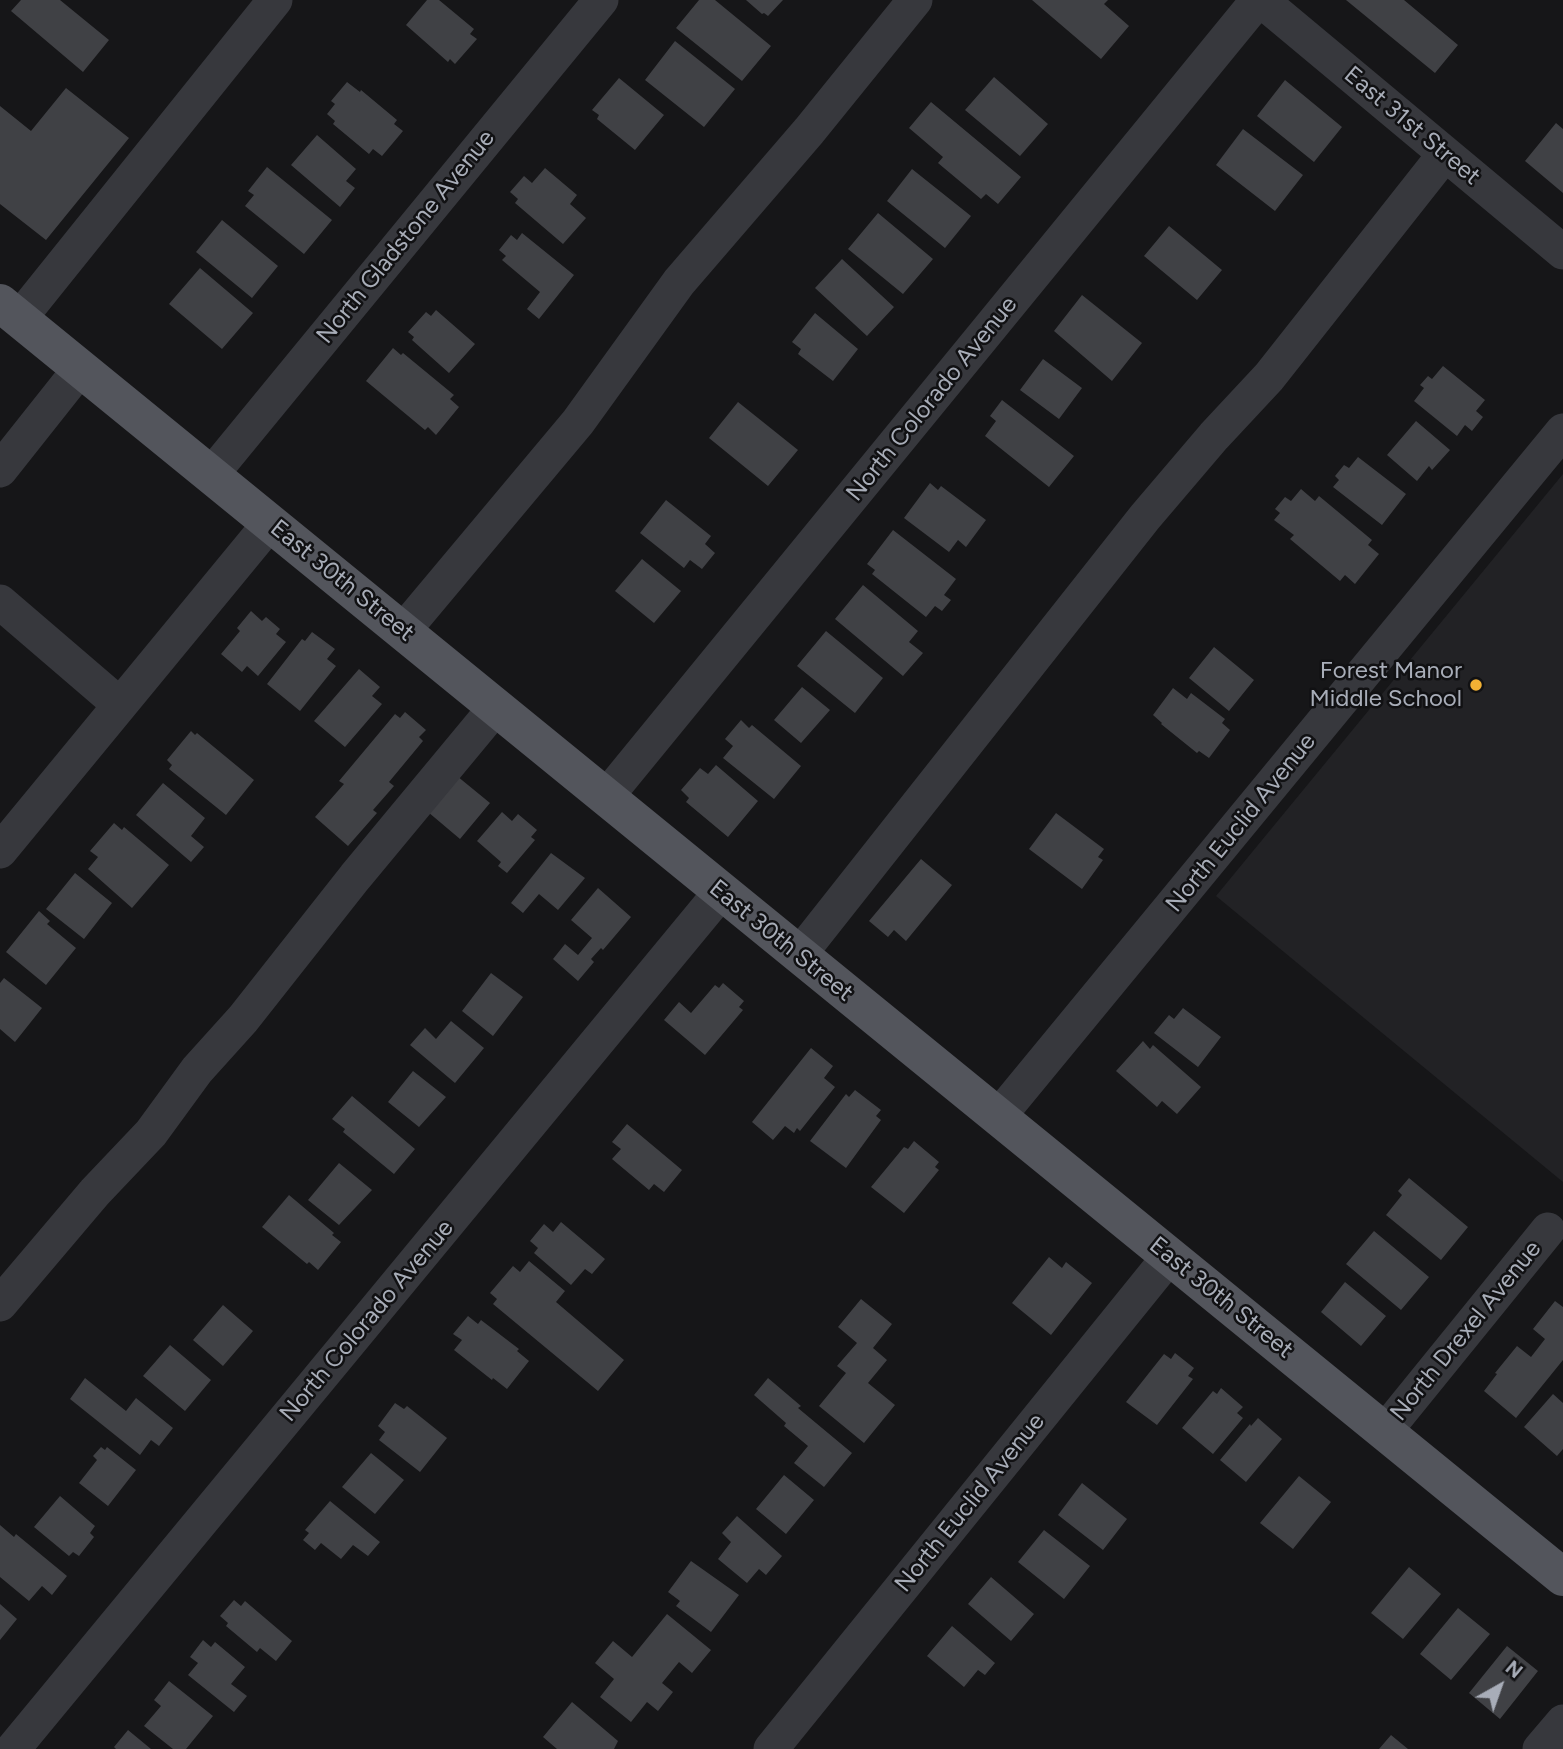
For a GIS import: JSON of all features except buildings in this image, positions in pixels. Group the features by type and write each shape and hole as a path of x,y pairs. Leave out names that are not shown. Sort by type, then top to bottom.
{"main road":[{"name":"East 30th Street","path":"10,311 1563,1577"}],"street":[{"path":"10,311 275,0"},
{"name":"North Gladstone Avenue","path":"211,475 601,0"},
{"path":"403,631 578,422 679,282 809,131 915,0"},
{"name":"East 31st Street","path":"1260,0 1563,252"},
{"name":"North Colorado Avenue","path":"606,797 1260,0"},
{"path":"799,955 1145,517 1269,377 1446,154"},
{"path":"0,470 80,369"},
{"name":"North Euclid Avenue","path":"998,1117 1563,432"},
{"path":"0,851 270,523"},
{"path":"0,601 120,705"},
{"path":"0,1304 95,1192 151,1133 197,1070 243,1019 355,877 496,707"},
{"name":"North Colorado Avenue","path":"13,1749 721,892"},
{"name":"North Drexel Avenue","path":"1385,1432 1548,1230"},
{"name":"North Euclid Avenue","path":"771,1749 1169,1257"},
{"path":"1541,1749 1563,1722"}],"shaded area":[{"name":"Forest Manor Middle School","path":"1563,474 1563,1182 1216,896"}],"place":[{"name":"Forest Manor Middle School","path":"1476,685"}]}
